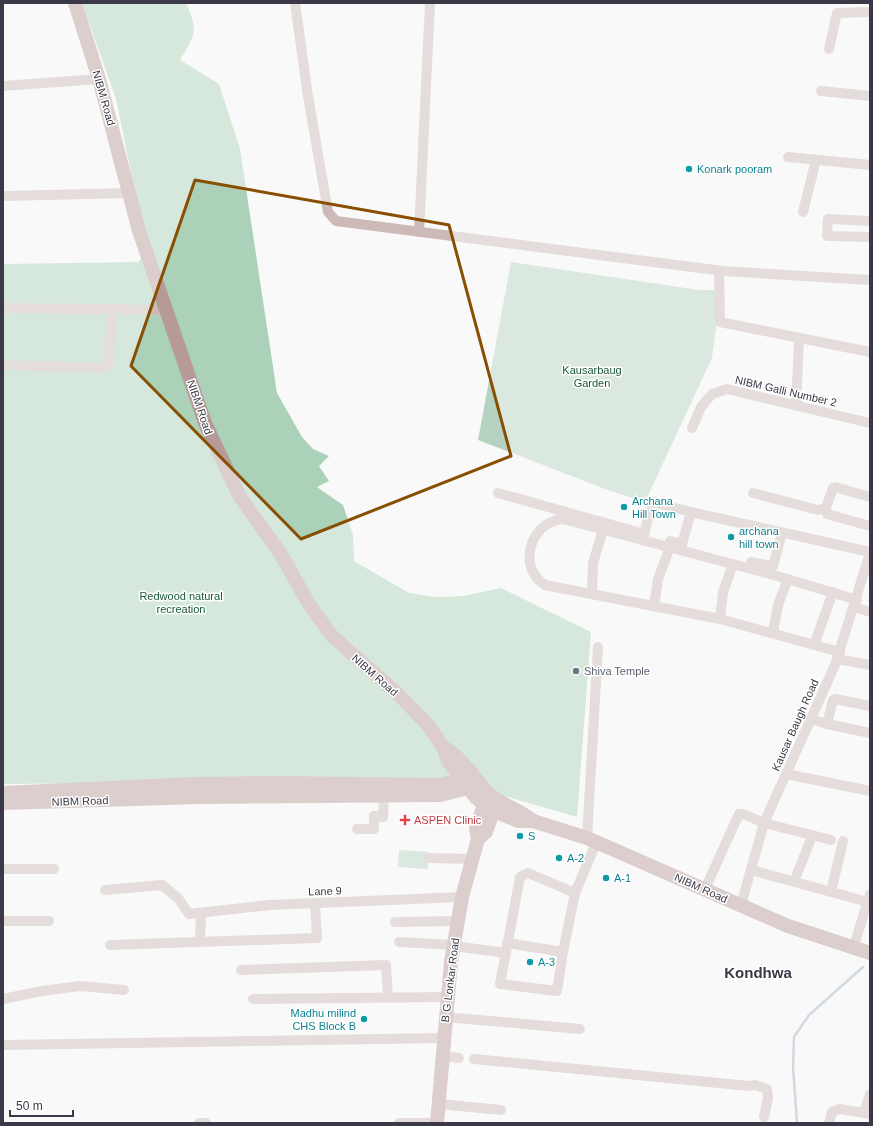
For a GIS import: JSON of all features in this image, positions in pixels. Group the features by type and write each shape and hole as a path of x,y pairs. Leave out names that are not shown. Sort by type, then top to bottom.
{"main road":[{"name":"NIBM Road","path":"75,3 99,79 139,231 204,423 240,497 280,553 309,604 332,636 399,695 428,725 443,747 448,761 470,780 491,802 522,812 533,821 592,841 788,926 853,949 870,953"},
{"name":"NIBM Road","path":"3,803 200,797 384,796 439,790 470,780"},
{"name":"NIBM Road","path":"3,793 194,784 280,783 439,790"},
{"name":"B G Lonkar Road","path":"437,1123 443,1038 454,945 462,897 478,839 486,832 491,802"}],"street":[{"path":"295,3 308,96 328,212 336,221 719,271 870,280"},
{"path":"419,232 430,3"},
{"path":"829,49 837,13 870,12"},
{"path":"3,86 99,79"},
{"path":"821,91 870,96"},
{"path":"788,157 870,165"},
{"path":"803,212 816,160"},
{"path":"3,196 130,193"},
{"path":"870,221 828,219 827,236 870,237"},
{"path":"719,271 720,322 870,352"},
{"path":"3,308 166,310"},
{"path":"3,365 103,368 108,365 112,309"},
{"path":"796,406 799,339"},
{"name":"NIBM Galli Number 2","path":"692,428 701,407 712,394 727,389 870,423"},
{"path":"753,493 818,510 826,508 833,488 835,487 870,497"},
{"path":"498,493 644,534 773,566 782,533"},
{"path":"644,534 652,502 870,552"},
{"path":"682,544 691,512"},
{"path":"827,514 870,526"},
{"path":"870,612 856,603 832,592 734,564 564,519 552,520 539,531 531,544 530,563 539,581 545,585 720,619 814,645 838,655 870,665"},
{"path":"592,594 593,563 603,530"},
{"path":"654,606 658,579 670,547"},
{"name":"Kausar Baugh Road","path":"741,905 764,823 838,655 868,566 870,552"},
{"path":"720,619 723,592 734,564"},
{"path":"773,633 778,605 788,579"},
{"path":"814,645 832,592"},
{"path":"575,893 528,873 520,877 500,984 557,991 562,952 575,893 592,841 598,647"},
{"path":"827,724 833,700 835,699 870,706"},
{"path":"811,719 870,733"},
{"path":"786,774 870,791"},
{"path":"357,828 374,829 374,816 384,817 384,796"},
{"path":"705,889 736,817 743,814 764,823 831,840"},
{"path":"797,874 812,836"},
{"path":"831,892 843,841"},
{"path":"428,858 472,859"},
{"path":"3,869 54,869"},
{"path":"751,870 831,892 869,898 853,949"},
{"name":"Lane 9","path":"105,890 162,886 178,898 189,914 270,905 462,897"},
{"path":"110,945 317,938 315,903"},
{"path":"200,941 201,913"},
{"path":"3,922 49,921"},
{"path":"395,922 458,921"},
{"path":"399,942 562,952"},
{"path":"241,970 386,965 388,997"},
{"path":"3,999 42,991 80,986 124,990"},
{"path":"253,999 448,997"},
{"path":"446,1017 580,1029"},
{"path":"3,1045 443,1038"},
{"path":"442,1056 459,1058"},
{"path":"474,1059 741,1085 755,1085 767,1089 768,1098 764,1118"},
{"path":"829,1123 832,1112 837,1109 867,1114 870,1094"},
{"path":"439,1104 501,1110"},
{"path":"199,1123 206,1123"},
{"path":"400,1123 437,1123"}],"highlighted area":[{"path":"195,180 449,225 511,456 301,539 131,366"}],"green space":[{"name":"Redwood natural recreation","path":"82,3 186,3 193,20 194,33 180,60 219,84 240,149 277,393 302,437 313,449 329,456 319,466 329,481 317,487 343,505 353,535 354,561 409,593 436,597 464,596 501,588 591,632 577,817 449,780 3,784 3,264 138,262 147,251 116,99"},
{"name":"Kausarbaug Garden","path":"511,262 699,290 721,290 712,358 645,502 605,489 478,440"},
{"path":"399,850 429,852 428,869 398,867"}],"waterway":[{"path":"797,1123 793,1067 794,1037 809,1015 863,967"}],"place":[{"name":"Konark pooram","path":"689,169"},
{"name":"Archana Hill Town","path":"624,507"},
{"name":"archana hill town","path":"731,537"},
{"name":"Shiva Temple","path":"576,671"},
{"name":"ASPEN Clinic","path":"405,820"},
{"name":"S","path":"520,836"},
{"name":"A-2","path":"559,858"},
{"name":"A-1","path":"606,878"},
{"name":"A-3","path":"530,962"},
{"name":"Madhu milind CHS Block B","path":"364,1019"}],"district":[{"name":"Kondhwa","path":"758,973"}]}
